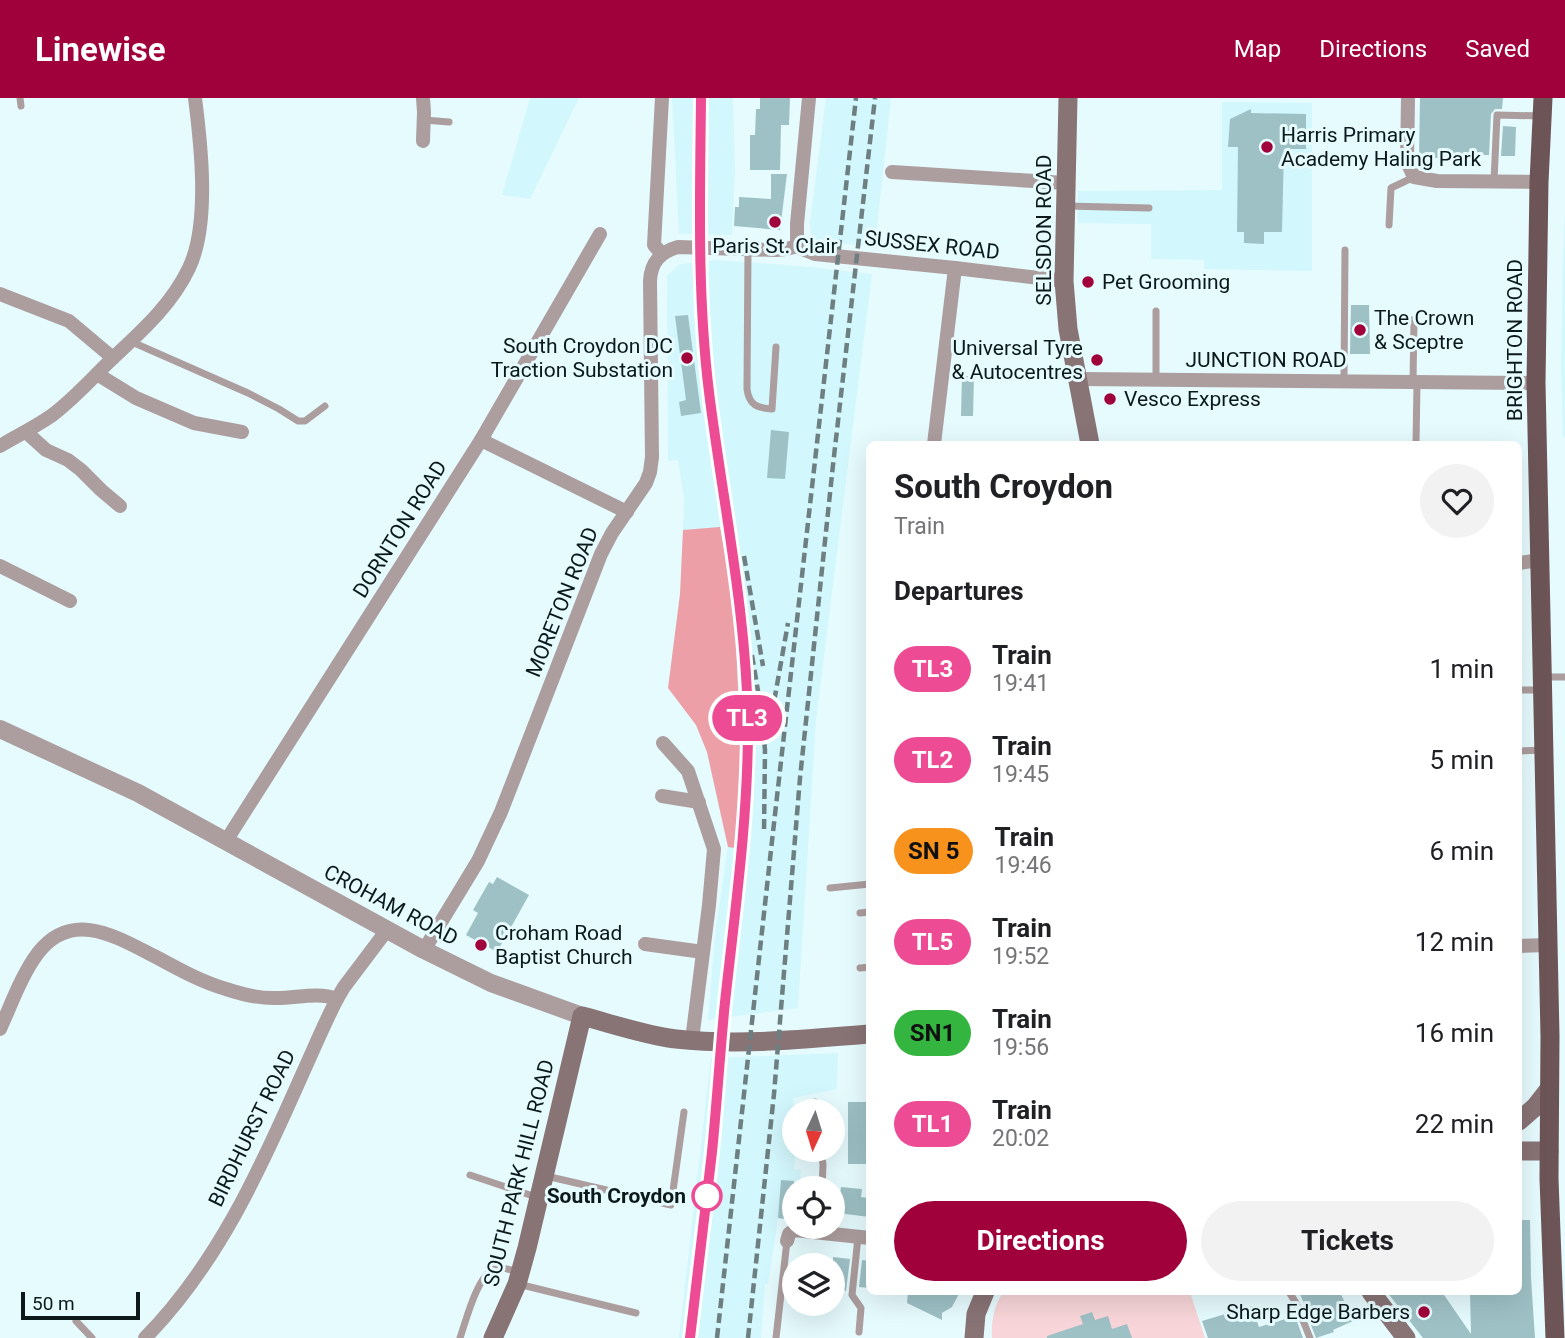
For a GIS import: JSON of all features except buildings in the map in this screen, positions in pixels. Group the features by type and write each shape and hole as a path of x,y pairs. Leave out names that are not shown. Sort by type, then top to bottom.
{"main road":[{"name":"SELSDON ROAD","path":"1068,98 1064,281 1068,329 1089,441"},
{"name":"BRIGHTON ROAD","path":"1542,107 1536,383 1548,945 1557,1067 1549,1089 1555,1338"},
{"name":"CROHAM ROAD","path":"582,1016 656,1036 692,1040 764,1041 866,1034"},
{"name":"SOUTH PARK HILL ROAD","path":"493,1338 519,1278 582,1016"},
{"path":"1522,1118 1549,1089"},
{"path":"1522,1152 1549,1151"},
{"path":"974,1338 976,1314 984,1295"},
{"path":"1373,1295 1403,1337"}],"street":[{"path":"0,446 57,411 97,374 151,323 170,300 189,269 196,251 201,217 202,171 195,98"},
{"path":"423,98 423,141"},
{"path":"662,98 654,245 662,254"},
{"path":"798,246 796,237 809,98"},
{"path":"1408,98 1407,162 1414,177 1437,181 1539,182"},
{"path":"892,172 1065,183"},
{"name":"DORNTON ROAD","path":"226,841 481,440 600,234"},
{"name":"SUSSEX ROAD","path":"662,254 683,247 782,250 798,246 815,254 1064,281"},
{"name":"MORETON ROAD","path":"424,950 491,835 601,554 612,533 646,484 652,457 650,281 654,262 662,254"},
{"path":"934,441 955,268"},
{"path":"0,294 69,321 113,358"},
{"path":"97,374 129,395 194,423 242,432"},
{"name":"JUNCTION ROAD","path":"1079,379 1536,383"},
{"path":"26,432 46,450 68,460 81,470 120,506"},
{"path":"481,440 631,506"},
{"path":"1522,563 1540,560"},
{"path":"0,566 70,601"},
{"name":"CROHAM ROAD","path":"0,729 138,793 424,950 491,983 582,1016"},
{"path":"663,743 688,771 714,849 692,1040"},
{"path":"662,796 699,802"},
{"path":"0,1029 39,951 55,936 75,929 97,930 120,939 193,977 235,992 273,999 324,995 337,999"},
{"name":"BIRDHURST ROAD","path":"145,1338 189,1285 234,1217 275,1136 337,999 387,930"},
{"path":"645,944 704,952"},
{"path":"1522,946 1548,945"},
{"path":"845,1234 864,1237"}],"lane":[{"path":"1494,181 1497,115 1542,107"},
{"path":"424,120 449,122"},
{"path":"1390,225 1391,188 1414,177"},
{"path":"1065,206 1149,208"},
{"path":"748,248 747,389 750,401 758,407 772,409 776,347"},
{"path":"1344,382 1345,250"},
{"path":"1156,311 1156,380"},
{"path":"1388,320 1414,320 1416,441"},
{"path":"131,341 248,393 298,421 305,421 325,406"},
{"path":"1522,690 1565,677"},
{"path":"1522,751 1544,750"},
{"path":"830,888 866,884"},
{"path":"860,913 866,912"},
{"path":"860,968 866,967"},
{"path":"545,1176 671,1205 684,1112"},
{"path":"470,1175 540,1198"},
{"path":"859,1332 861,1308 852,1295 864,1237"},
{"path":"776,1338 787,1241"},
{"path":"460,1338 477,1288 495,1268 502,1267 519,1278 636,1314"},
{"path":"1291,1295 1310,1338"},
{"path":"76,1321 92,1338"}],"shaded area":[{"path":"530,98 579,98 530,199 502,195"},
{"path":"672,98 733,98 735,171 732,235 679,234"},
{"path":"826,98 891,98 875,246 819,242 811,235 810,222"},
{"name":"Harris Primary Academy Haling Park","path":"1222,102 1312,103 1312,271 1204,269 1204,260 1151,259 1151,224 1078,223 1078,191 1222,190"},
{"path":"1565,213 1565,437 1563,437 1561,366"},
{"path":"718,260 872,274 816,720 798,1008 708,1020 715,935 728,847 707,752 721,528 683,530 684,499 678,460 668,461 667,276 680,264"},
{"path":"720,527 734,601 741,753 735,848 728,847 707,752 696,725 668,688 680,594 683,530"},
{"path":"838,1053 837,1089 782,1099 782,1162 795,1162 794,1169 801,1170 800,1176 782,1176 782,1219 778,1219 768,1284 765,1284 761,1338 679,1338 711,1058"},
{"path":"1001,1295 1191,1295 1205,1338 992,1338 997,1303"}],"railway":[{"path":"701,98 700,256 707,378 722,489 737,572"},
{"path":"717,1338 856,98"},
{"path":"748,1338 774,1094 800,778 875,98"},
{"path":"744,556 763,666"},
{"path":"690,1338 712,1149 746,787 748,724 735,565"},
{"path":"769,730 788,623"},
{"path":"752,655 765,750 764,833"}],"train":[{"name":"TL3","path":"690,1338 737,893 746,788 748,724 735,565 705,352 699,227 701,98"}],"place":[{"name":"Harris Primary Academy Haling Park","path":"1267,147"},
{"name":"Paris St. Clair","path":"775,222"},
{"name":"Pet Grooming","path":"1088,282"},
{"name":"The Crown & Sceptre","path":"1360,330"},
{"name":"South Croydon DC Traction Substation","path":"687,358"},
{"name":"Universal Tyre & Autocentres","path":"1097,360"},
{"name":"Vesco Express","path":"1110,399"},
{"name":"Croham Road Baptist Church","path":"481,945"},
{"name":"South Croydon","path":"707,1196"},
{"name":"Sharp Edge Barbers","path":"1424,1312"}]}
